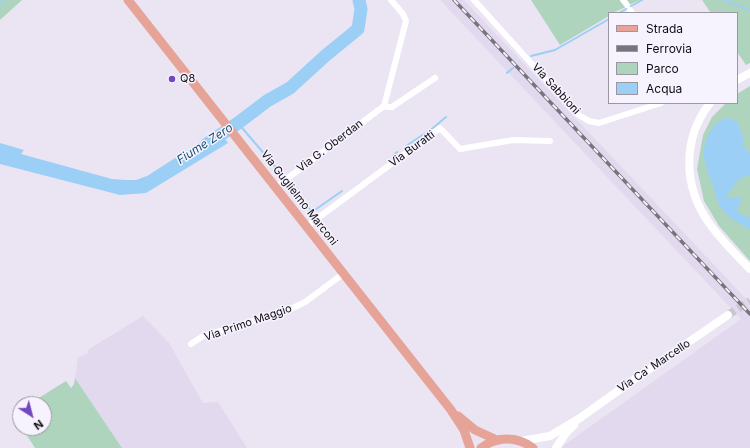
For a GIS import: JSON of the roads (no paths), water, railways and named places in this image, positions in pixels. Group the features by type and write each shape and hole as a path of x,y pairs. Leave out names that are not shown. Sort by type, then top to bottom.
{"main road":[{"name":"Via Guglielmo Marconi","path":"128,0 451,410 464,430 470,448"},
{"path":"738,80 750,74"},
{"path":"709,104 697,124 690,146 688,170 691,185 699,207 709,224 750,269"},
{"name":"Via Ca' Marcello","path":"580,418 728,315"},
{"name":"Via Guglielmo Marconi","path":"451,410 475,430 497,440"},
{"path":"521,441 550,436 580,418"},
{"path":"556,448 566,433 580,418"},
{"name":"Via Guglielmo Marconi","path":"481,448 488,443 507,439 521,441 533,448"}],"street":[{"path":"384,106 406,22 403,14 391,0"},
{"name":"Via Sabbioni","path":"474,0 578,114 589,121 599,123 658,104"},
{"name":"Via G. Oberdan","path":"276,187 384,106 392,107 434,78"},
{"name":"Via Buratti","path":"307,226 440,128 460,149 513,140 550,141"},
{"name":"Via Primo Maggio","path":"191,344 203,336 289,310 305,302 343,274"}],"water":[{"path":"726,118 737,122 744,137 743,144 750,153 750,175 739,179 726,197 741,198 737,212 750,218 750,230 731,218 721,208 705,164 704,150 709,133 721,120"},
{"path":"219,130 228,143 146,193 120,195 0,164 0,143 24,150 21,154 112,179 136,180 147,176"}],"waterway":[{"path":"0,5 5,0"},
{"name":"Fiume Zero","path":"207,144 267,101 290,88 325,56 358,29 361,9 359,0"},
{"name":"Via Sabbioni","path":"621,12 642,0"},
{"path":"724,0 750,10"},
{"path":"531,56 555,50 608,20"},
{"path":"507,73 513,68"},
{"path":"406,146 433,128 446,117"},
{"path":"238,123 283,176"},
{"path":"393,156 397,152"},
{"path":"289,183 312,212 342,191"}],"tunnel":[{"path":"728,315 750,301"}],"railway":[{"path":"454,0 750,314"}],"place":[{"name":"Q8","path":"172,79"}]}
